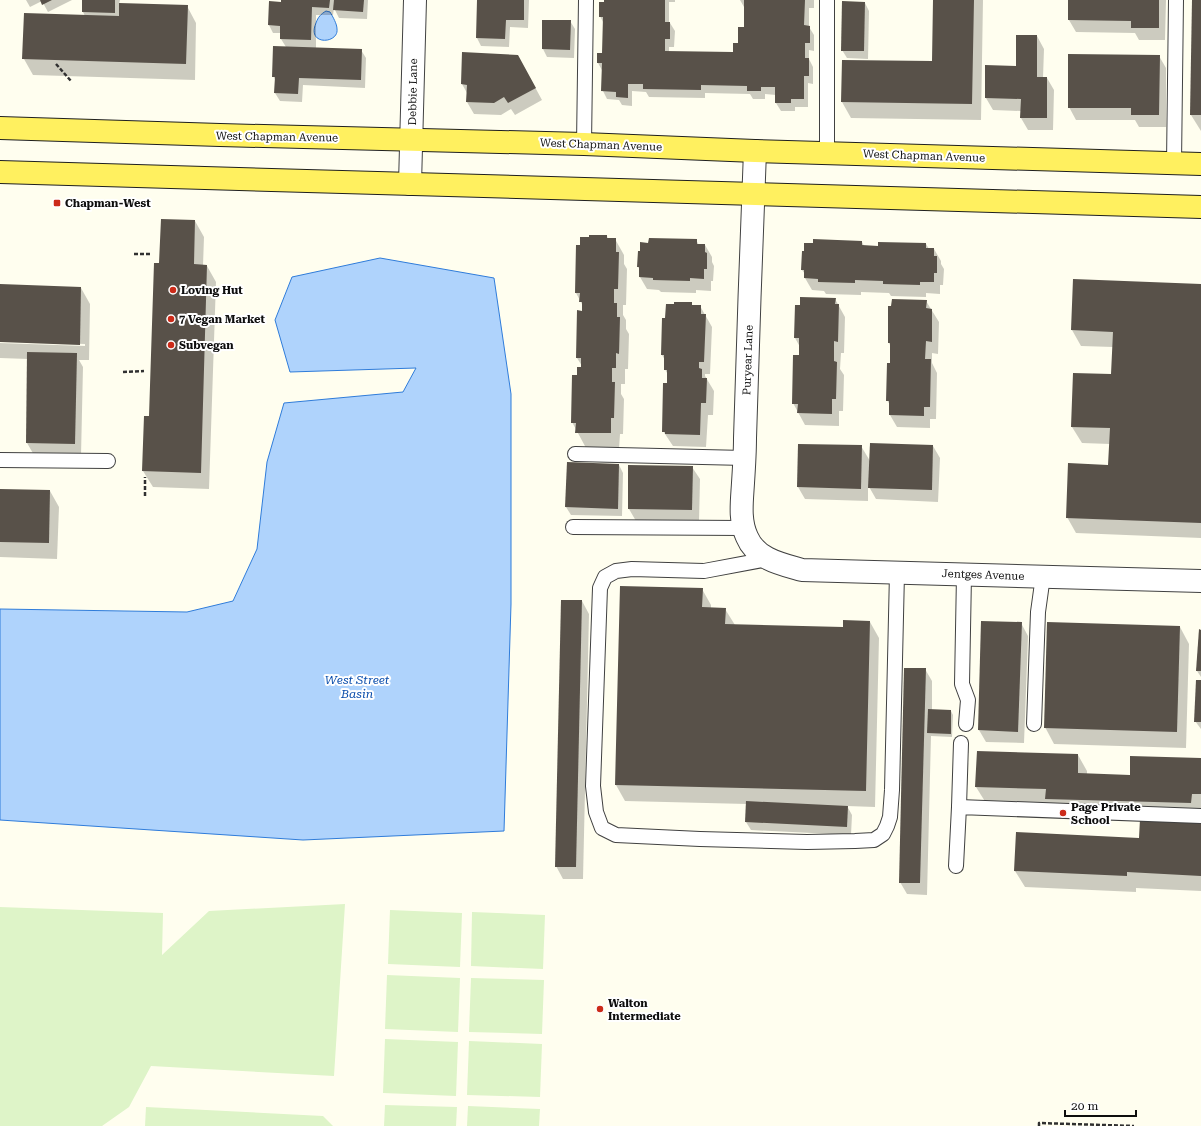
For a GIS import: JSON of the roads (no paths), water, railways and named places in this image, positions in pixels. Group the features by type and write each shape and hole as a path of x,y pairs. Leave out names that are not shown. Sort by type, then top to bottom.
{"main road":[{"name":"West Chapman Avenue","path":"0,128 584,144 755,151 1201,164"},
{"path":"0,172 1201,207"}],"street":[{"name":"Debbie Lane","path":"410,184 416,0"},
{"name":"Puryear Lane","path":"755,151 742,512 743,528 750,545 768,559"},
{"name":"Jentges Avenue","path":"768,559 802,570 1201,581"}],"lane":[{"path":"584,144 586,0"},
{"path":"827,0 827,153"},
{"path":"1174,163 1176,0"},
{"path":"575,454 745,458"},
{"path":"0,460 108,461"},
{"path":"572,527 743,528"},
{"path":"768,559 704,570 632,569 616,571 605,576 600,588 593,786 596,812 602,828 616,834 700,839 807,842 874,840 883,834 890,817 892,790 897,573"},
{"path":"964,574 962,684 968,700 966,724"},
{"path":"1034,724 1038,612 1043,576"},
{"path":"956,866 961,743"},
{"path":"959,807 1201,816"}],"water":[{"path":"326,11 330,12 336,23 337,29 336,34 329,40 319,39 315,36 314,30 318,19"},
{"name":"West Street Basin","path":"380,258 494,278 511,394 511,604 504,831 303,840 0,820 0,609 187,612 233,601 257,549 267,462 284,403 403,392 416,368 290,372 275,320 292,277"}],"place":[{"name":"Chapman-West","path":"57,203"},
{"name":"Loving Hut","path":"173,290"},
{"name":"7 Vegan Market","path":"171,319"},
{"name":"Subvegan","path":"171,345"},
{"name":"Page Private School","path":"1063,813"},
{"name":"Walton Intermediate","path":"600,1009"}]}
